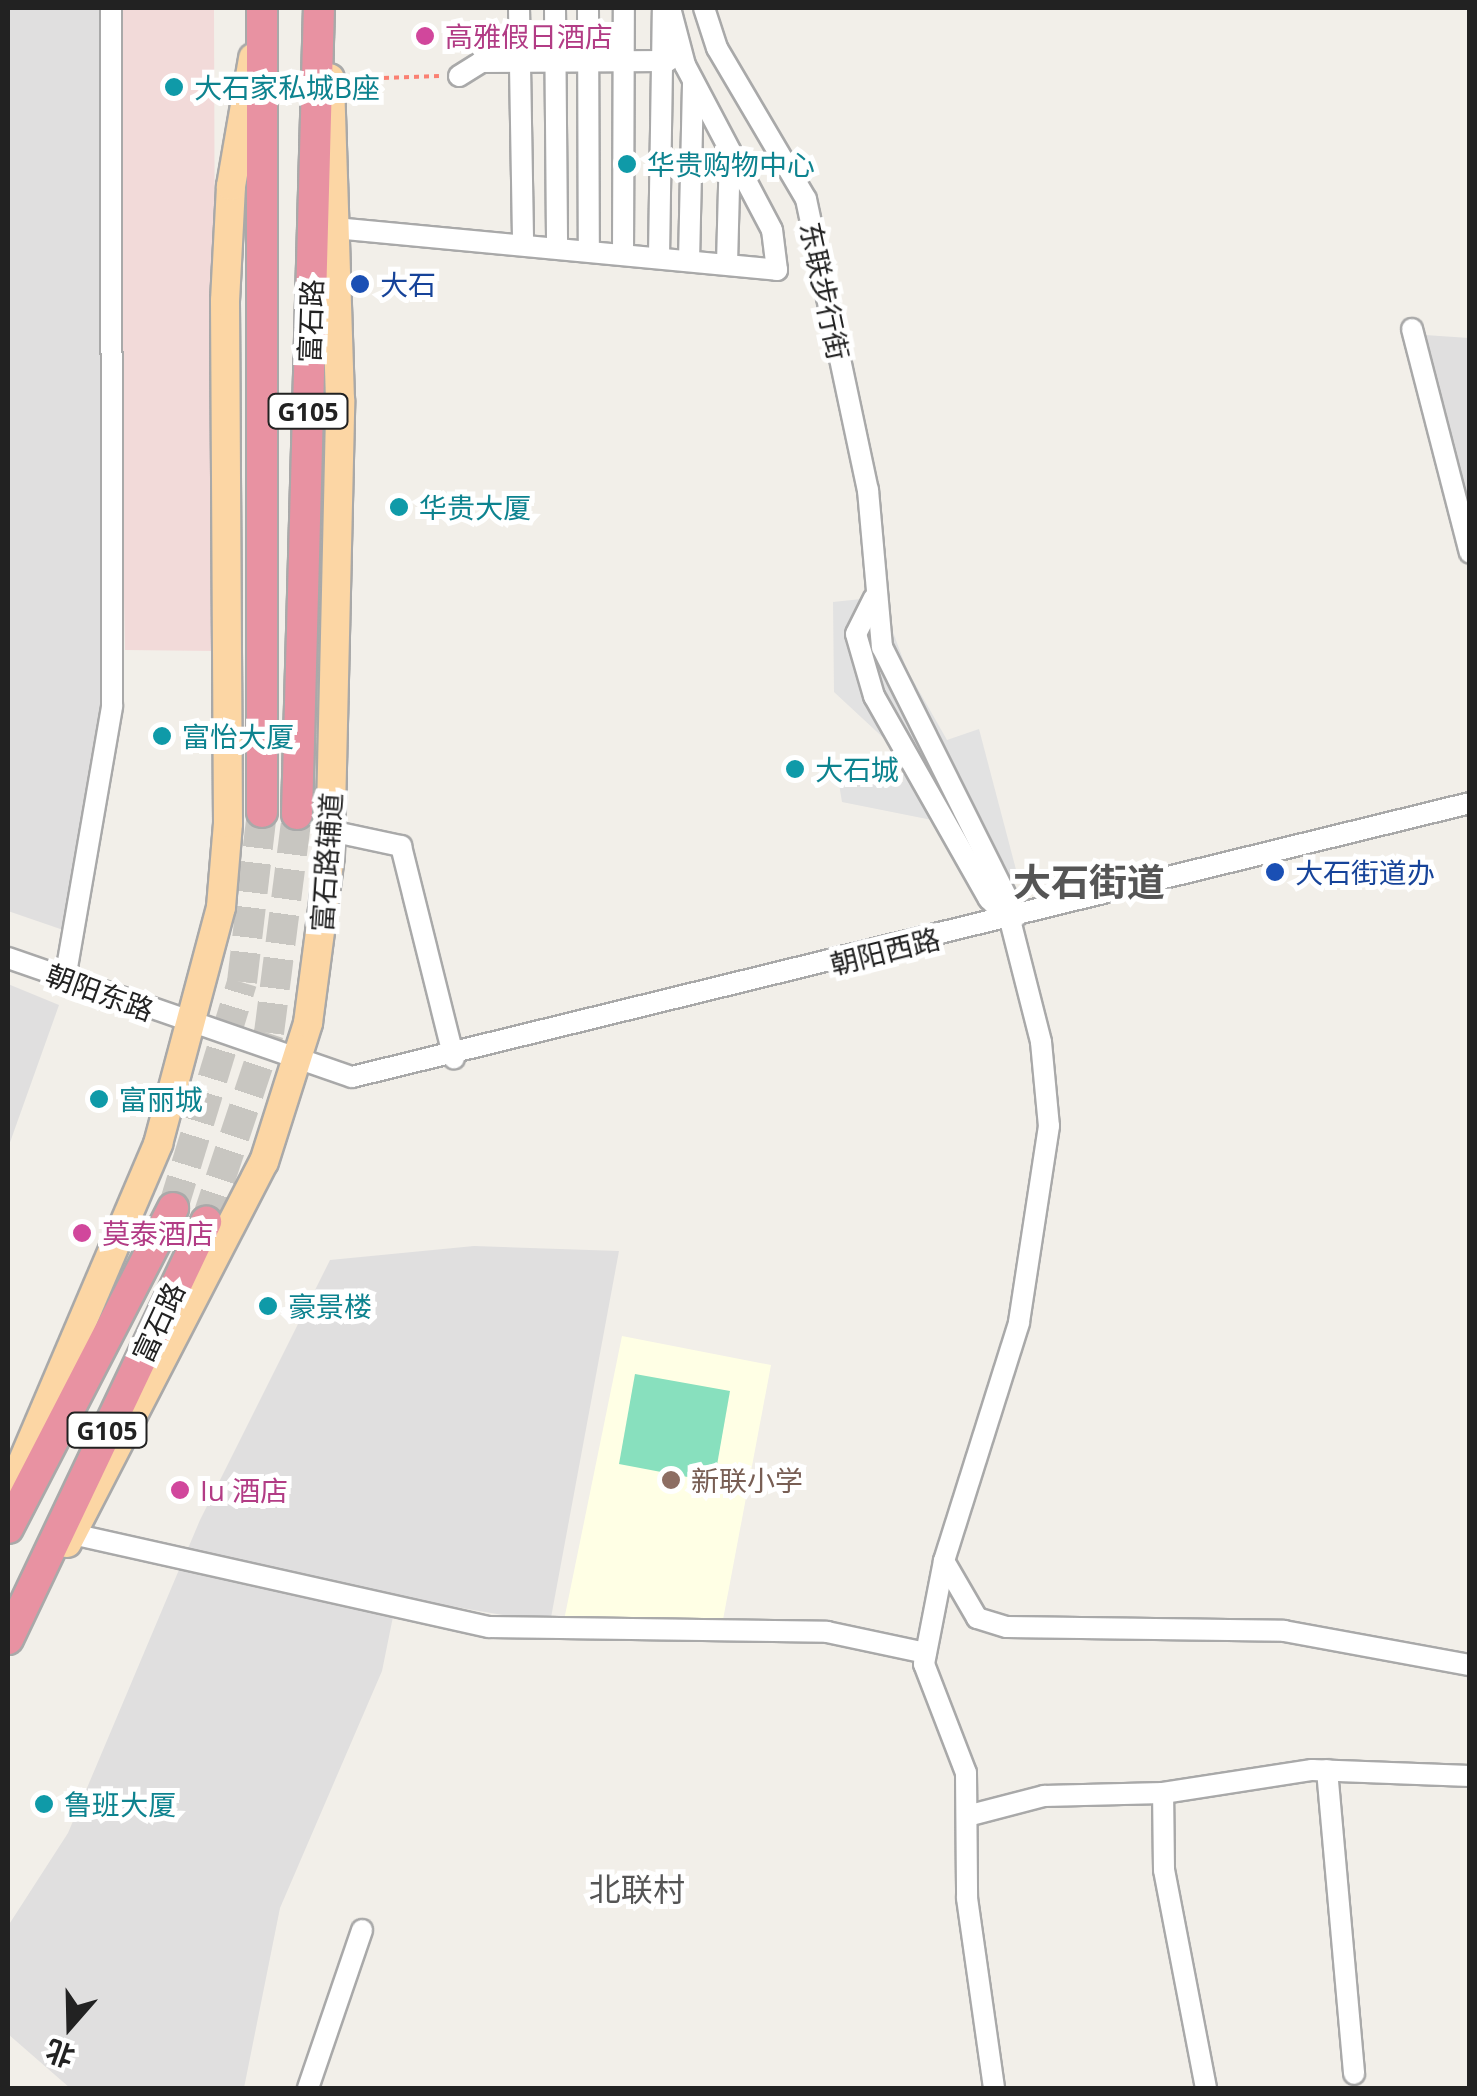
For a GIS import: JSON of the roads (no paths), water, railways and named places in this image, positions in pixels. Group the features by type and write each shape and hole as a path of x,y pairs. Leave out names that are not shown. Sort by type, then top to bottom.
{"highway":[{"name":"富石路","path":"262,8 262,812"},
{"name":"富石路","path":"297,814 320,8"},
{"name":"富石路","path":"8,1528 173,1208"},
{"name":"富石路","path":"8,1642 206,1222"}],"main road":[{"path":"8,1496 119,1251 192,1026 226,876 225,301 231,186 262,8"},
{"name":"富石路辅道","path":"8,1642 72,1534 205,1286 299,1064 331,831 335,228 330,79 320,8"}],"street":[{"path":"65,979 112,706 111,8"},
{"path":"519,8 523,243"},
{"path":"555,8 557,247"},
{"path":"588,8 589,250"},
{"path":"623,254 624,8"},
{"path":"335,228 777,270 772,230 693,81 667,8"},
{"path":"660,258 658,62 667,8"},
{"name":"东联步行街","path":"704,8 716,48 806,199 868,490 874,598 882,647 1013,918"},
{"path":"459,76 481,62 684,61"},
{"path":"690,261 693,81"},
{"path":"726,264 730,148"},
{"path":"1412,329 1470,553"},
{"path":"874,598 856,634 874,696 989,899 1013,918 1041,1042 1049,1126 1020,1323 944,1560 926,1652 956,1733 967,1816 967,1898 994,2088"},
{"name":"朝阳西路","path":"299,1064 352,1078 454,1058 1470,803"},
{"path":"331,831 401,846 454,1058"},
{"name":"朝阳东路","path":"8,958 299,1064"},
{"path":"72,1534 489,1627 827,1632 926,1652"},
{"path":"944,1560 977,1618 1007,1627 1284,1631 1470,1666"},
{"path":"967,1816 1044,1796 1163,1793 1327,1770 1470,1776"},
{"path":"1327,1770 1354,2074"},
{"path":"1163,1793 1164,1870 1206,2088"},
{"path":"308,2088 362,1930"}],"tunnel":[{"path":"173,1208 242,982 262,812"},
{"path":"206,1222 269,1033 297,814"}],"place":[{"name":"高雅假日酒店","path":"425,36"},
{"name":"大石家私城B座","path":"174,87"},
{"name":"华贵购物中心","path":"627,164"},
{"name":"大石","path":"360,284"},
{"name":"华贵大厦","path":"399,507"},
{"name":"富怡大厦","path":"162,736"},
{"name":"大石城","path":"795,769"},
{"name":"大石街道办","path":"1275,872"},
{"name":"富丽城","path":"99,1099"},
{"name":"莫泰酒店","path":"82,1233"},
{"name":"豪景楼","path":"268,1306"},
{"name":"新联小学","path":"671,1480"},
{"name":"Iu 酒店","path":"180,1490"},
{"name":"鲁班大厦","path":"44,1804"}],"district":[{"name":"大石街道","path":"1089,882"},
{"name":"北联村","path":"637,1889"}]}
